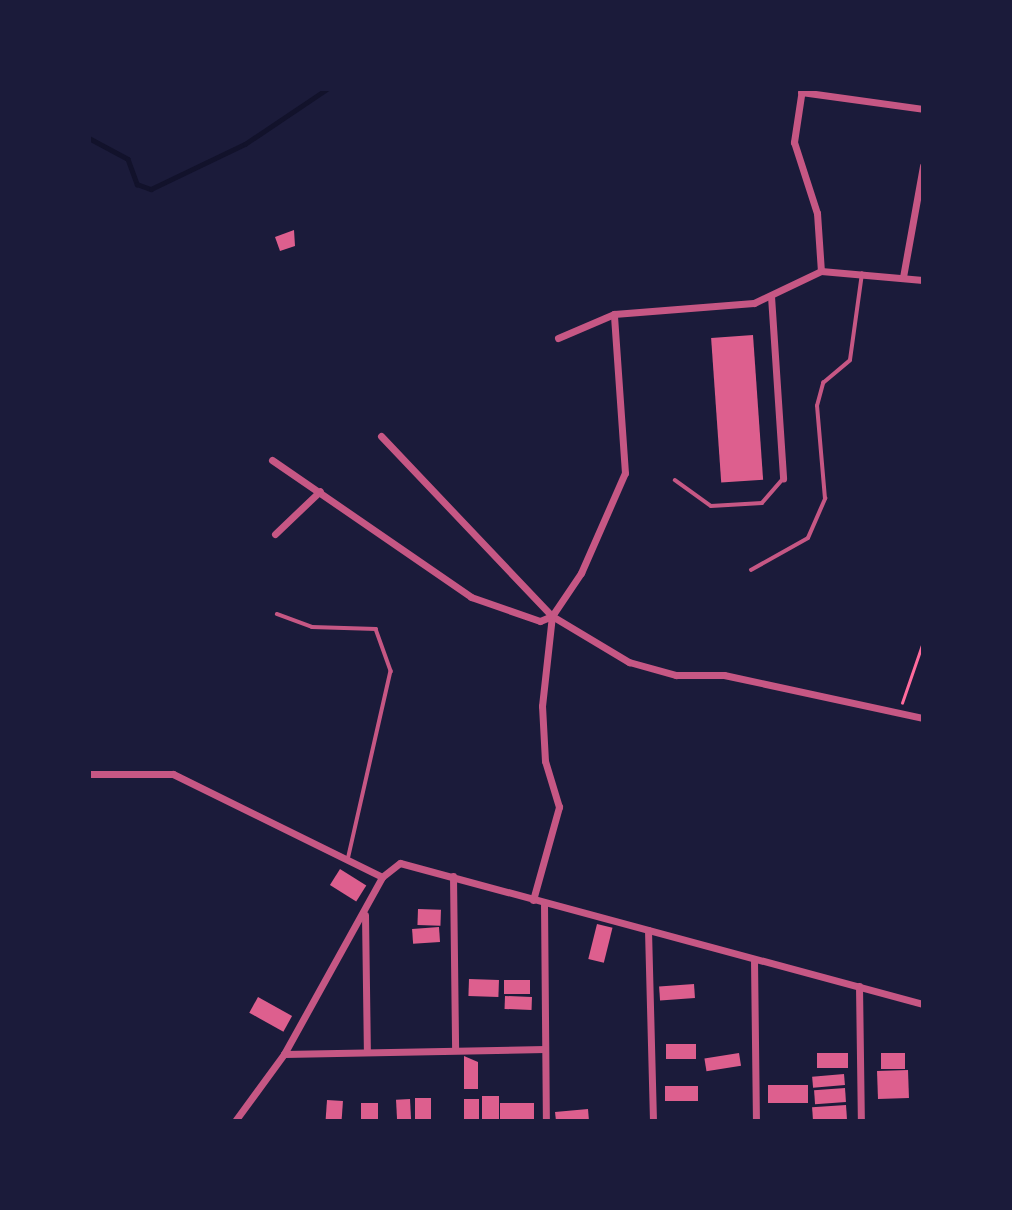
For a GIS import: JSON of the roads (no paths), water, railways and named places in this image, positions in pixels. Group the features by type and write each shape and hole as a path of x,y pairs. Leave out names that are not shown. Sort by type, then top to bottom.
{"street":[{"path":"821,271 817,213 794,142 802,91 923,109"},
{"path":"903,277 923,166"},
{"path":"558,338 614,314 771,296 821,271 923,280"},
{"path":"771,296 783,479"},
{"path":"533,900 559,807 545,761 542,706 552,616 581,573 625,473 614,314"},
{"path":"381,436 552,616 629,662 676,675 724,675 923,718"},
{"path":"272,460 471,597 540,621 552,616"},
{"path":"275,534 320,491"},
{"path":"89,774 173,774 382,877"},
{"path":"235,1121 284,1054 382,877 400,863 923,1004"},
{"path":"453,876 455,1050"},
{"path":"544,903 546,1121"},
{"path":"365,912 367,1050"},
{"path":"648,930 653,1121"},
{"path":"754,960 756,1121"},
{"path":"859,986 861,1121"},
{"path":"284,1054 367,1050 545,1049"}],"lane":[{"path":"751,570 808,538 825,499 817,406 822,383 850,360 862,274"},
{"path":"675,480 711,506 762,503 783,479"},
{"path":"277,614 312,626 376,629 391,671 348,862"}],"waterway":[{"path":"89,138 128,159 137,184 151,189 245,144 327,89"}]}
